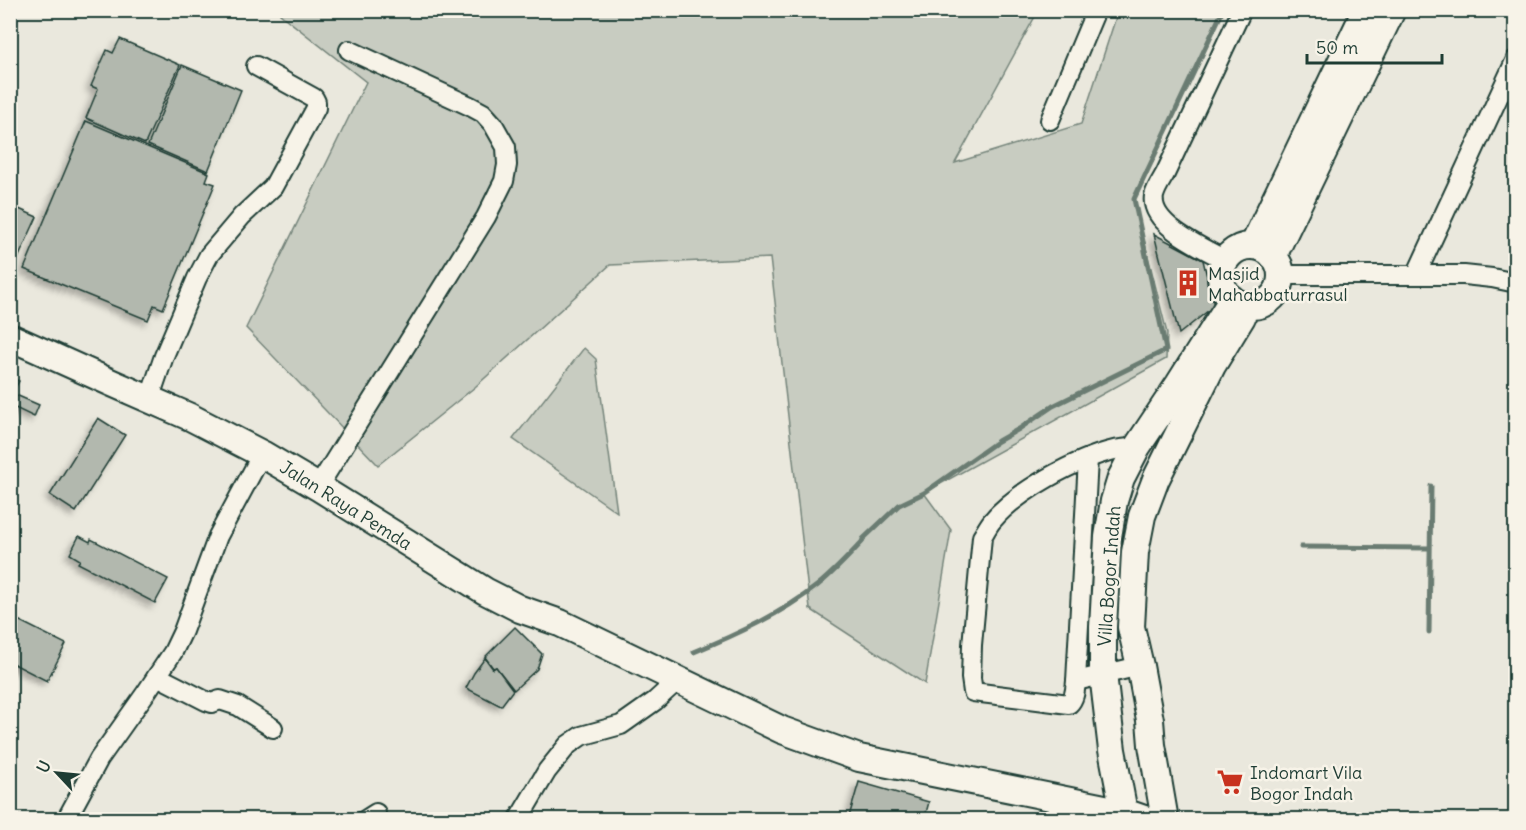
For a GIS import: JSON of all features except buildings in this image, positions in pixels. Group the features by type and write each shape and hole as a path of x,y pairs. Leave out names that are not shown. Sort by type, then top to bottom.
{"street":[{"path":"1050,120 1096,10"},
{"path":"1225,260 1170,228 1160,217 1154,202 1155,194 1242,10"},
{"path":"1366,10 1269,259 1280,284 1271,298 1256,306 1240,303 1227,295 1220,274 1225,260 1237,249 1245,246 1269,259 1416,275 1464,275 1515,283"},
{"path":"1269,259 1392,10"},
{"path":"318,487 486,217 504,181 507,165 506,147 494,124 483,113 349,50"},
{"path":"1416,275 1515,59"},
{"path":"148,400 164,356 209,255 242,216 273,187 316,108 314,98 256,66"},
{"name":"Villa Bogor Indah","path":"1136,816 1113,750 1103,674 1102,627 1112,510 1121,478 1137,447 1204,362 1240,303"},
{"name":"Jalan Raya Pemda","path":"10,337 190,417 262,454 484,591 520,609 560,623 782,730 859,758 1136,816"},
{"name":"Villa Bogor Indah","path":"1165,819 1150,720 1131,627 1135,552 1142,516 1204,362"},
{"path":"1088,459 1076,681 1072,701 1069,704 973,692 972,645 982,537 991,522 1014,499 1057,473 1088,459 1114,450 1137,447"},
{"path":"66,819 99,759 173,652 218,536 262,454"},
{"path":"1076,681 1140,666"},
{"path":"157,676 206,701 212,703 220,700 238,706 273,728"},
{"path":"518,819 547,771 568,745 581,736 621,725 655,701 678,680"},
{"path":"1113,750 1152,745"}],"shaded area":[{"path":"282,11 1038,11 955,163 1081,124 1118,11 1221,11 1134,199 1167,333 1166,359 924,493 951,530 925,684 810,609 770,258 610,265 475,387 378,465 246,328 366,82 280,14"},
{"path":"584,348 596,359 617,512 513,439"}],"waterway":[{"path":"694,652 759,623 804,595 835,570 899,505 924,493 998,441 1053,406 1166,350 1134,199 1223,10"},
{"path":"1429,632 1431,486"},
{"path":"1301,547 1429,548"}],"place":[{"name":"Masjid Mahabbaturrasul","path":"1188,283"},
{"name":"Indomart Vila Bogor Indah","path":"1230,782"}]}
